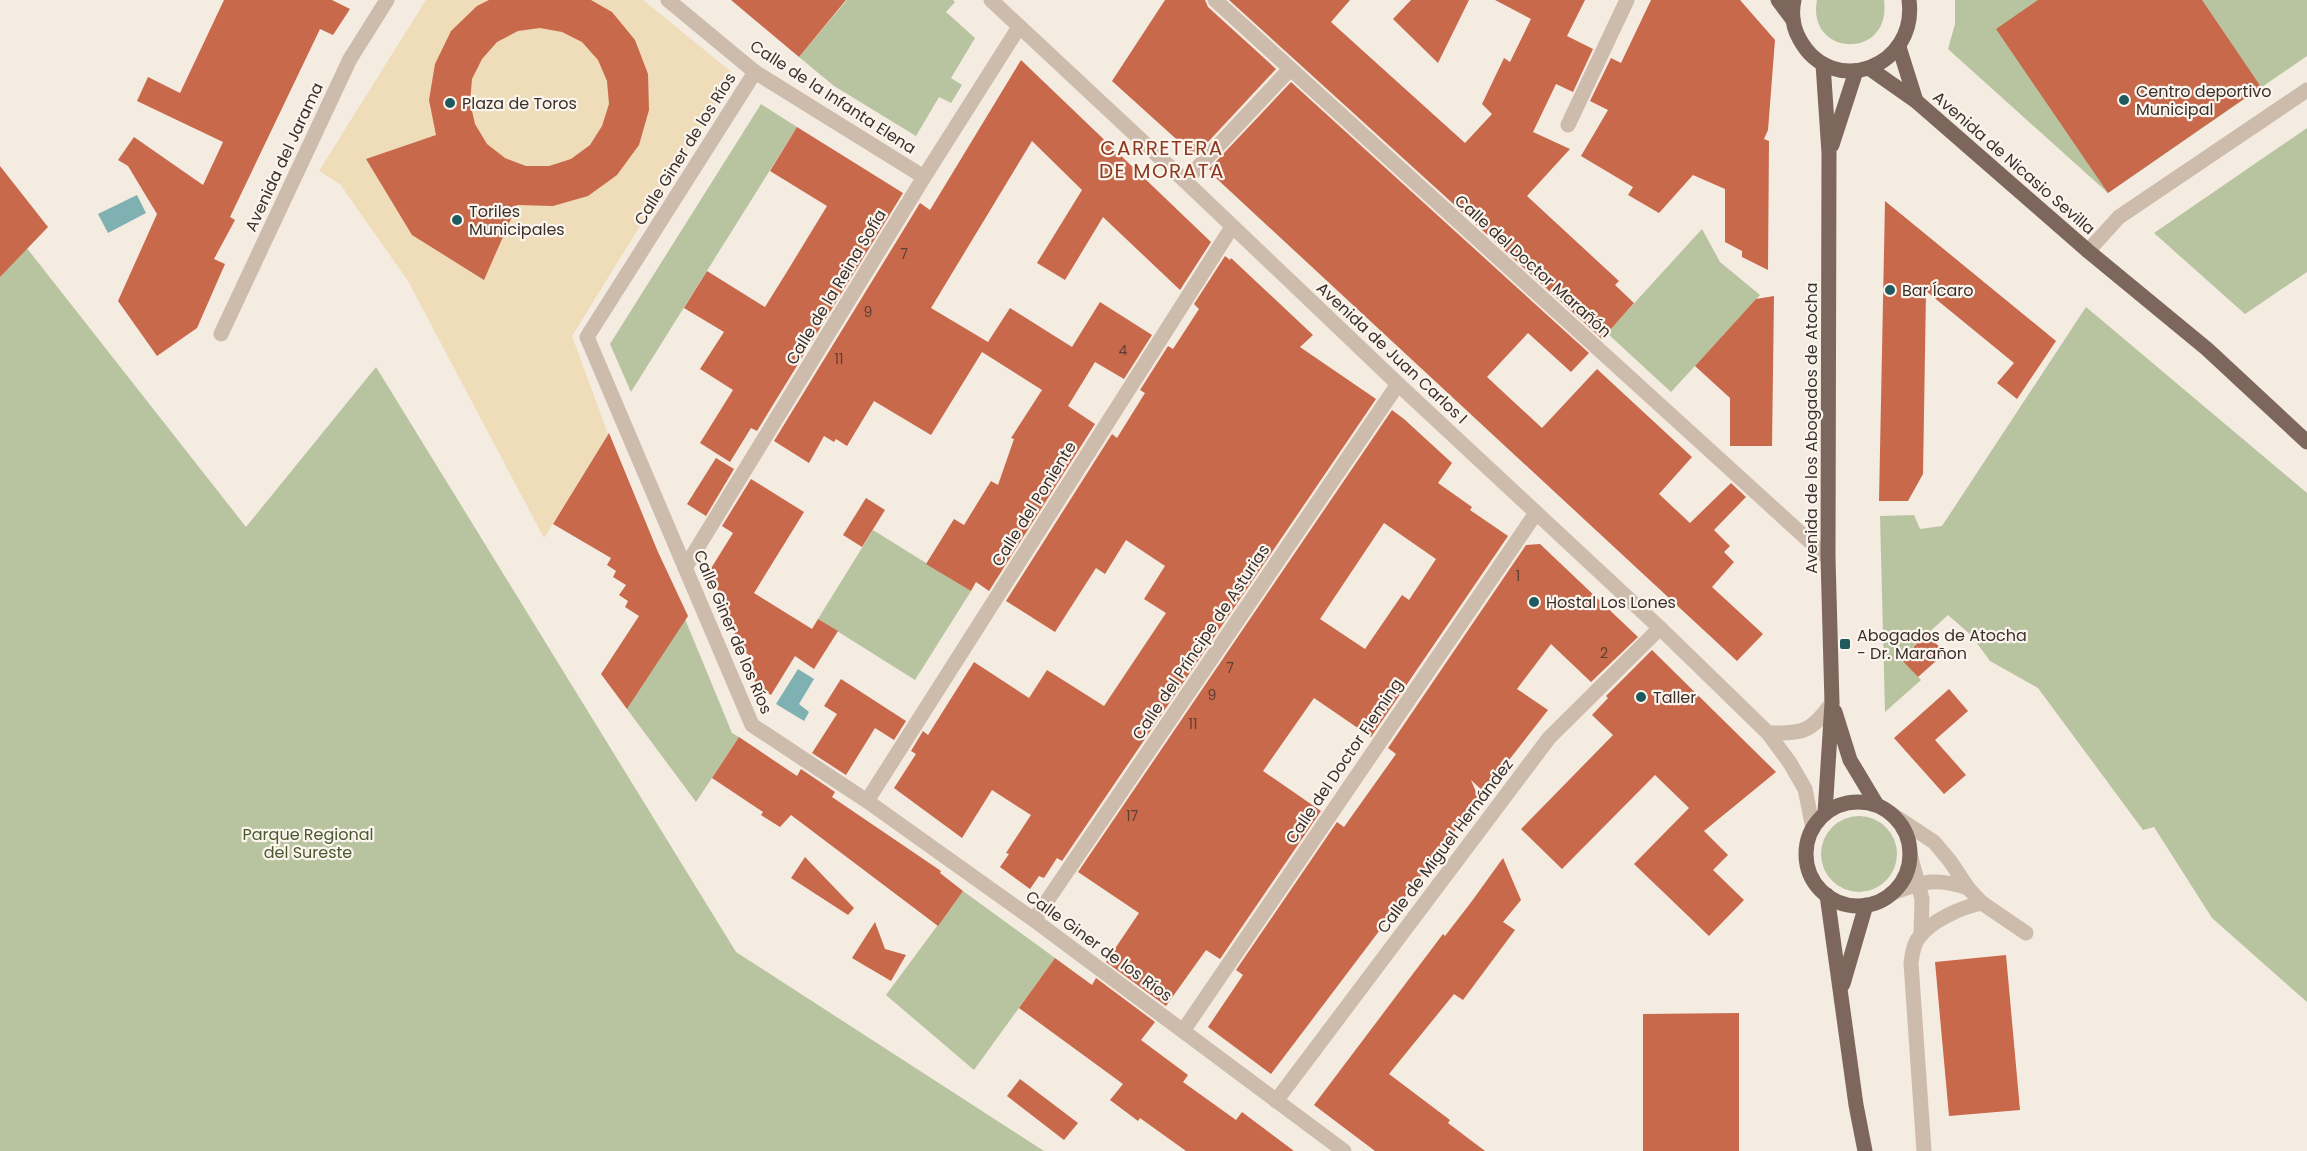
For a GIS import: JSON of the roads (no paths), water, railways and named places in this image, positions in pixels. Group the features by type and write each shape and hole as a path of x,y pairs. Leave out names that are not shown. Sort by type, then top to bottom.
{"main road":[{"path":"1778,0 1793,20"},
{"path":"1794,0 1793,20 1796,34 1803,46 1823,64 1839,70 1862,70 1885,60 1899,47 1907,31 1911,14 1909,0"},
{"path":"1899,47 1916,101"},
{"name":"Avenida de los Abogados de Atocha","path":"1823,64 1829,153 1828,558 1832,703 1826,813"},
{"name":"Avenida de los Abogados de Atocha","path":"1829,153 1862,70"},
{"name":"Avenida de Nicasio Sevilla","path":"1862,70 1916,101 2088,251 2207,349 2307,442"},
{"name":"Avenida de los Abogados de Atocha","path":"1832,703 1850,760 1883,809"},
{"path":"1850,802 1863,802 1883,809 1901,825 1908,839 1910,854 1902,882 1880,901 1866,905 1839,902 1827,896 1811,877 1807,865 1806,853 1813,828 1826,813 1850,802"},
{"path":"1827,896 1842,990 1856,1105 1865,1151"},
{"path":"1842,990 1866,905"}],"street":[{"name":"Avenida del Jarama","path":"221,334 350,58 387,0"},
{"name":"Calle de la Infanta Elena","path":"668,0 755,72 924,177"},
{"name":"Calle del Doctor Marañón","path":"1215,0 1828,558"},
{"path":"1568,125 1627,0"},
{"name":"Avenida de Juan Carlos I","path":"996,2 1398,384 1660,628 1768,733 1790,763 1805,789 1813,828"},
{"name":"Calle de la Reina Sofía","path":"685,568 924,177 1020,27"},
{"path":"1185,181 1290,69"},
{"name":"Calle Giner de los Ríos","path":"755,72 587,337 752,725 867,801 1034,920 1344,1151"},
{"path":"2088,251 2119,217 2307,90"},
{"name":"Calle del Poniente","path":"867,801 1232,227"},
{"name":"Calle del Príncipe de Asturias","path":"1034,920 1398,384"},
{"name":"Calle del Doctor Fleming","path":"1182,1030 1536,513"},
{"name":"Calle de Miguel Hernández","path":"1276,1101 1549,738 1660,628"},
{"path":"1768,733 1794,733 1808,729 1819,720 1832,703"},
{"path":"1883,809 1934,842 1982,903 2026,933"},
{"path":"1910,854 1922,899 1921,935"},
{"path":"1892,893 1918,884 1940,881 1968,888"},
{"path":"1924,1151 1911,963 1916,941 1944,918 1964,907 1982,903"}],"water":[{"path":"137,195 146,213 108,233 98,214"},
{"path":"798,669 814,679 799,704 809,712 804,721 776,704"}],"place":[{"name":"Centro deportivo Municipal","path":"2124,100"},
{"name":"Plaza de Toros","path":"450,103"},
{"name":"Toriles Municipales","path":"457,220"},
{"name":"Bar Ícaro","path":"1890,290"},
{"name":"Hostal Los Lones","path":"1534,602"},
{"name":"Abogados de Atocha - Dr. Marañon","path":"1845,644"},
{"name":"Taller","path":"1641,697"}],"district":[{"name":"CARRETERA DE MORATA","path":"1162,160"}],"park label":[{"name":"Parque Regional del Sureste","path":"308,843"}]}
